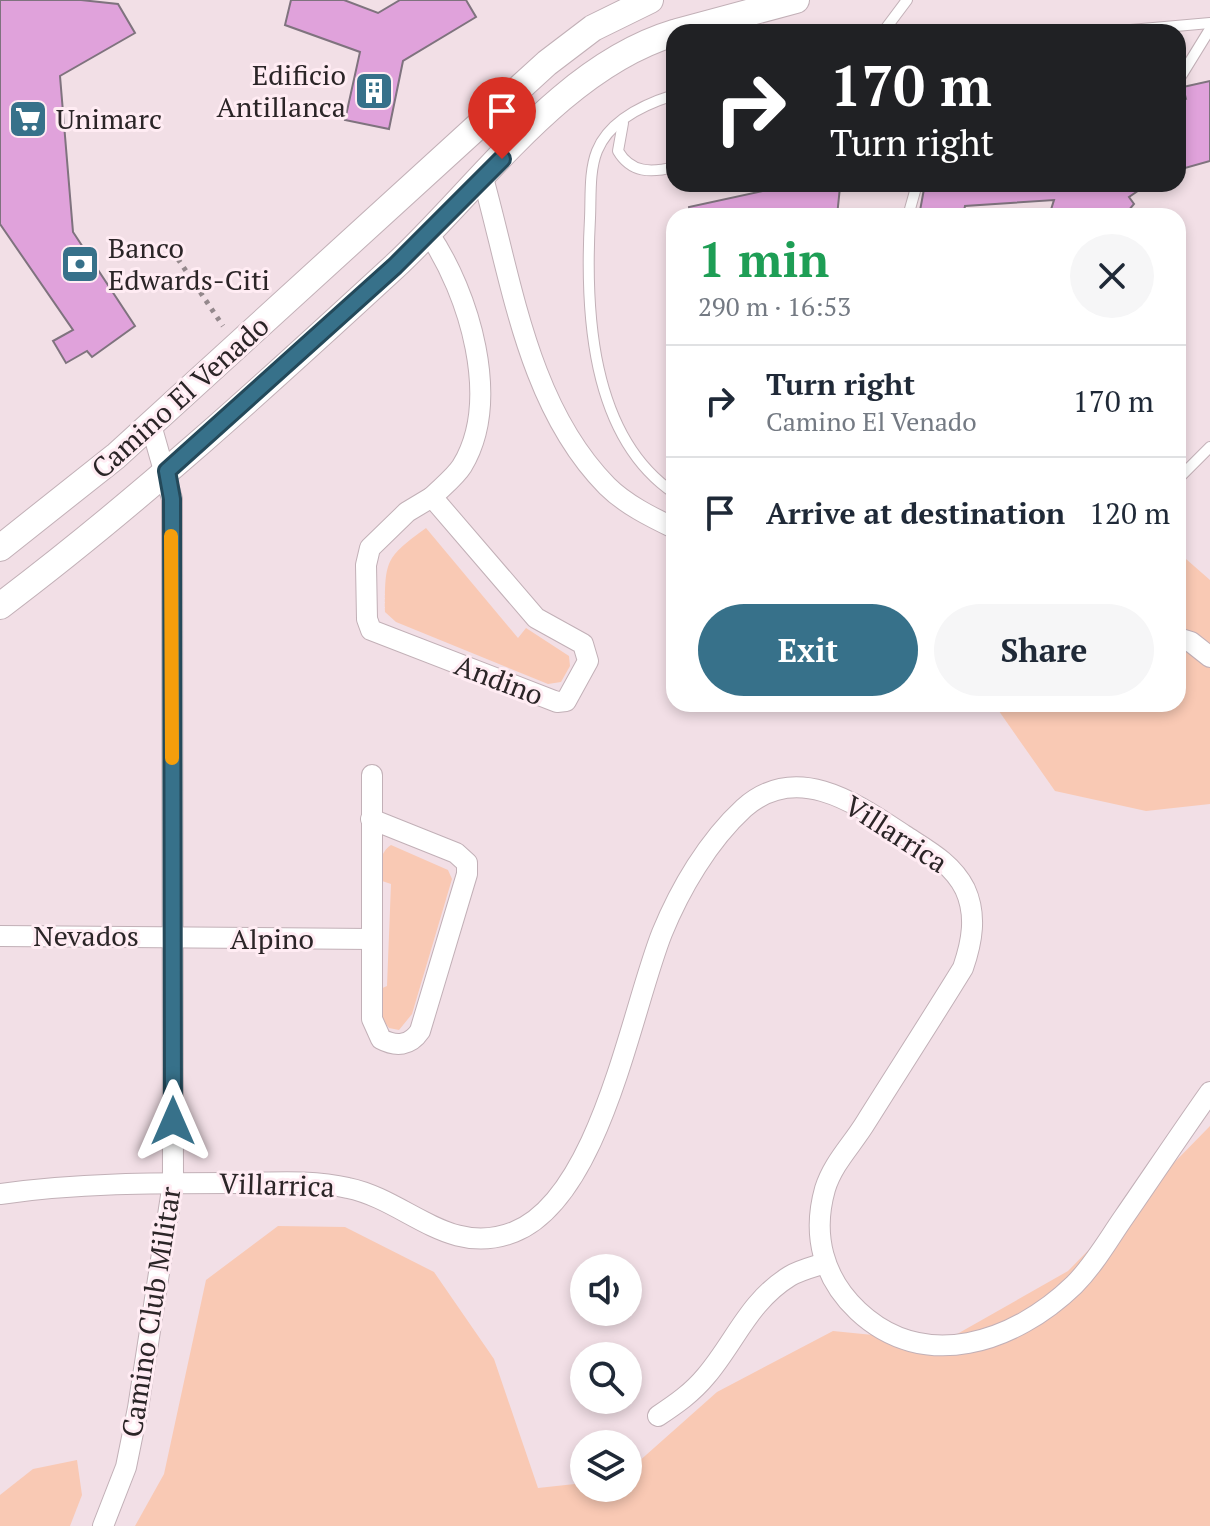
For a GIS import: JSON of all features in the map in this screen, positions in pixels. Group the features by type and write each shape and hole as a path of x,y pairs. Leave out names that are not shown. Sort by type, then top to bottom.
{"street":[{"name":"Camino El Venado","path":"0,548 151,425 547,63 602,22 650,0"},
{"name":"Camino El Venado","path":"705,24 796,0"},
{"name":"Camino El Venado","path":"0,606 167,471 429,234 559,101 595,70 636,47 666,35"},
{"path":"483,178 533,357 550,406 608,486 666,524"},
{"name":"Andino","path":"429,234 449,264 472,320 478,381 475,439 461,468 432,497 394,523 370,548 366,565 367,619 371,630 557,702 566,701 588,661 583,644 536,618 432,497"},
{"name":"Camino Club Militar","path":"103,1526 126,1467 173,1183 172,499 167,471 151,425"},
{"path":"1186,640 1210,657"},
{"path":"371,819 456,853 467,863 467,874 420,1031 405,1044 381,1039 373,1025 371,819 372,775"},
{"name":"Villarrica","path":"0,1194 61,1187 303,1182 350,1188 386,1202 443,1233 467,1239 510,1234 536,1220 558,1196 593,1134 628,1048 661,936 689,879 722,832 746,806 775,790 815,788 851,801 943,861 966,891 973,924 963,968 829,1176 819,1220 825,1263 855,1308 897,1339 914,1345 947,1347 977,1342 1040,1310 1073,1285 1210,1092"},
{"name":"Nevados","path":"0,936 173,936"},
{"name":"Alpino","path":"173,936 236,940 372,939"},
{"path":"658,1416 691,1392 708,1374 746,1315 772,1290 791,1275 825,1263"}],"lane":[{"path":"889,24 907,0"},
{"path":"1186,25 1210,23"},
{"path":"1186,68 1210,29"},
{"path":"666,99 625,117 597,150 592,180 588,311 600,368 621,430 652,478 666,488"},
{"path":"625,117 618,151 624,160 632,168 656,172 666,169"},
{"path":"1186,471 1210,447"}],"path":[{"path":"178,259 237,346"},
{"path":"175,285 191,278"}],"shaded area":[{"path":"426,528 518,638 526,628 569,656 570,666 561,682 548,684 396,622 385,612 390,562 402,546"},
{"path":"1186,559 1210,580 1210,804 1146,811 1055,791 1000,712 1186,712"},
{"path":"391,845 448,870 452,879 412,1014 399,1030 389,1028 382,1019 378,990 387,986 391,884 379,880 382,856"},
{"path":"1210,1126 1210,1526 135,1526 164,1474 206,1280 278,1226 345,1227 434,1272 494,1359 538,1488 570,1485 570,1502 642,1502 642,1459 717,1392 833,1331 943,1342 1068,1271"},
{"path":"77,1460 82,1495 70,1526 0,1526 0,1495 33,1469"}],"building":[{"path":"0,0 81,0 118,4 135,33 60,76 73,232 135,326 92,357 87,351 66,363 53,341 73,330 0,224"},
{"name":"Edificio Antillanca","path":"291,0 344,0 378,13 400,0 466,0 476,17 403,61 389,129 345,120 360,52 285,25"},
{"path":"1210,81 1210,161 1186,168 1186,99 1186,86"},
{"path":"758,192 839,192 838,208 689,207"},
{"path":"923,192 1136,192 1129,197 1134,204 1131,208 1052,208 1054,200 965,208 920,208"}],"slow traffic":[{"path":"171,536 172,758"}],"place":[{"name":"Edificio Antillanca","path":"374,91"},
{"name":"Unimarc","path":"28,119"},
{"name":"Banco Edwards-Citi","path":"80,264"}],"route":[{"path":"173,1121 172,499 167,471 395,266 502,159"}]}
